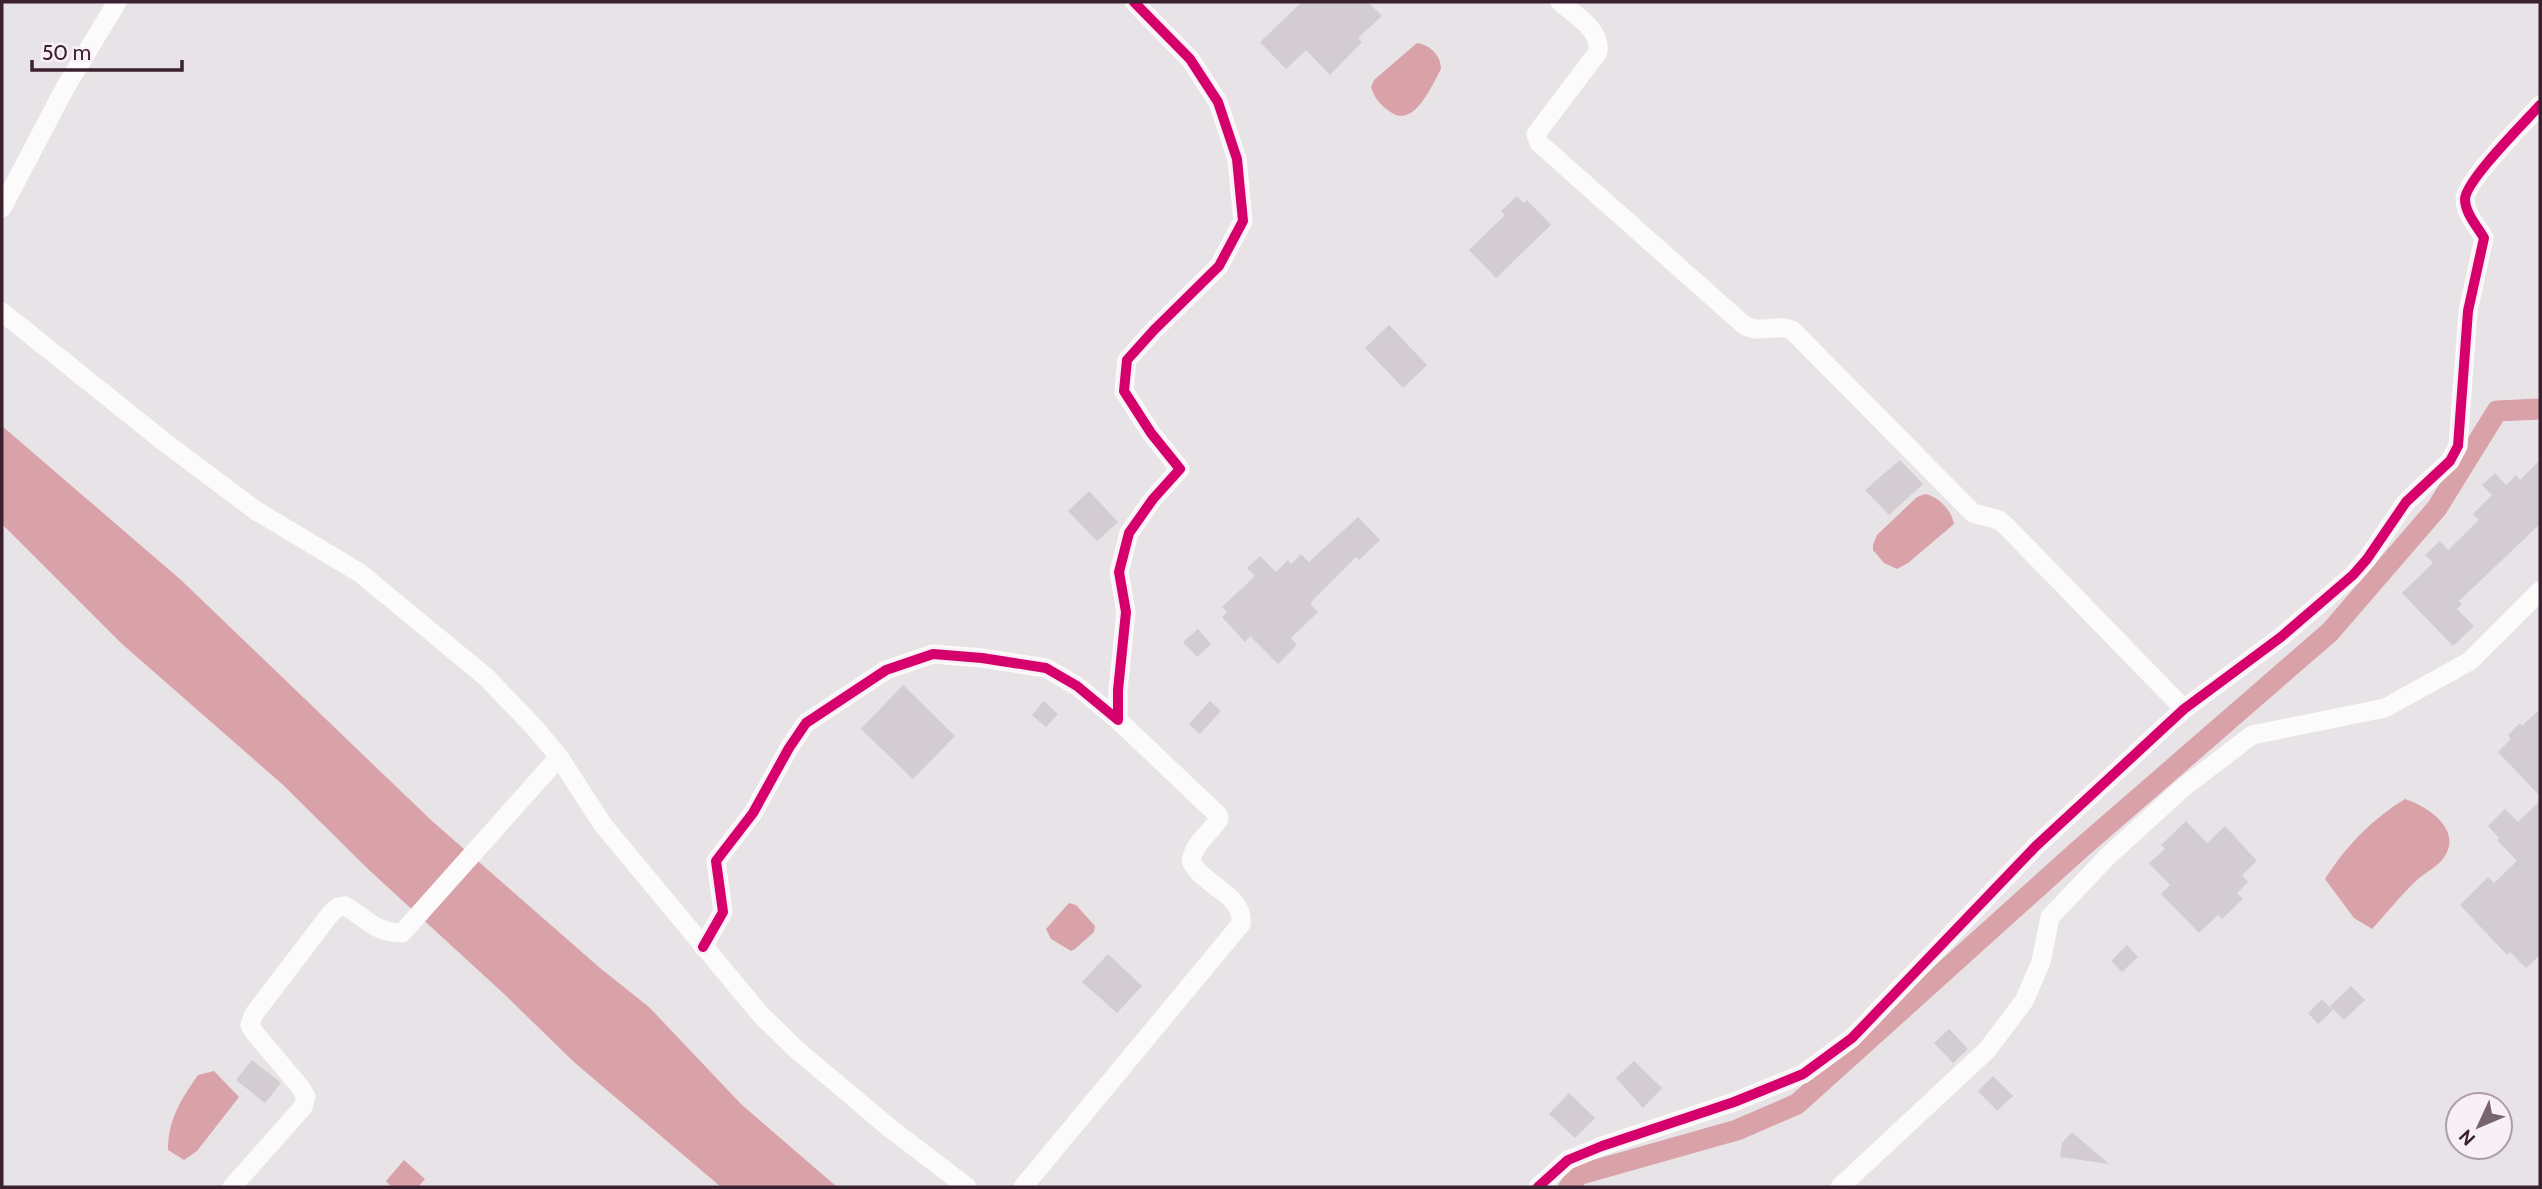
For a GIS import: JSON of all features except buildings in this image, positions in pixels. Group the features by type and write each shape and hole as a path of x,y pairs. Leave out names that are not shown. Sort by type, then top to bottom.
{"street":[{"path":"2,208 65,88 117,2"},
{"path":"1118,720 1118,690 1126,612 1119,572 1129,533 1153,499 1180,469 1151,433 1124,391 1127,360 1219,266 1243,221 1237,159 1218,102 1190,59 1135,2"},
{"path":"1560,2 1593,30 1599,42 1598,52 1535,134 1539,143 1744,325 1757,331 1785,327 1792,330 1973,513 1998,520 2006,526 2184,709"},
{"path":"1538,1187 1568,1160 1734,1102 1802,1074 1852,1038 2036,846 2184,709 2281,637 2353,575 2406,502 2450,461 2458,446 2468,312 2484,238 2468,212 2465,200 2467,190 2540,105"},
{"path":"2,312 163,442 255,510 335,557 384,591 486,677 536,727 603,825 761,1016 891,1129 967,1187"},
{"path":"1840,1187 1987,1050 2024,1001 2041,962 2050,917 2108,856 2184,788 2252,735 2385,708 2470,661 2540,591"},
{"path":"703,947 723,912 716,861 753,813 806,723 886,670 933,653 1046,668 1077,686 1118,720 1218,816 1215,825 1194,848 1191,861 1202,876 1238,905 1242,914 1241,923 1023,1187"},
{"path":"232,1187 303,1107 306,1097 254,1032 250,1025 254,1014 338,907 345,906 387,933 402,933 559,757"}],"shaded area":[{"path":"1417,43 1434,52 1441,69 1422,102 1408,114 1400,116 1382,105 1371,87 1374,80"},
{"path":"2,426 181,580 432,821 600,968 649,1007 741,1104 837,1187 721,1187 575,1063 368,869 282,784 121,643 2,524"},
{"path":"1925,494 1944,505 1954,524 1908,563 1897,569 1884,563 1873,550 1877,535 1917,497"},
{"path":"2405,799 2423,807 2440,820 2446,828 2449,846 2442,860 2410,887 2372,929 2354,918 2325,879 2360,834 2381,815"},
{"path":"1069,903 1076,905 1095,926 1094,932 1071,951 1051,939 1046,929"},
{"path":"214,1071 239,1097 197,1151 184,1160 168,1150 173,1119 198,1075"},
{"path":"404,1160 425,1179 418,1187 392,1187 386,1181"}],"waterway":[{"path":"1569,1187 1578,1175 1737,1130 1797,1104 2080,849 2330,632 2437,508 2497,411 2540,409"}],"cycle path":[{"path":"703,947 723,912 716,861 753,813 789,748 806,723 886,670 933,654 1046,668 1077,686 1118,720 1118,690 1126,612 1119,572 1129,533 1153,499 1180,469 1151,433 1124,391 1127,360 1219,266 1243,221 1237,159 1218,102 1190,59 1134,2"},
{"path":"1538,1187 1568,1160 1734,1102 1803,1074 1852,1038 2036,846 2184,709 2281,637 2353,575 2406,502 2450,461 2458,446 2468,311 2484,238 2469,214 2465,199 2485,165 2540,105"}]}
